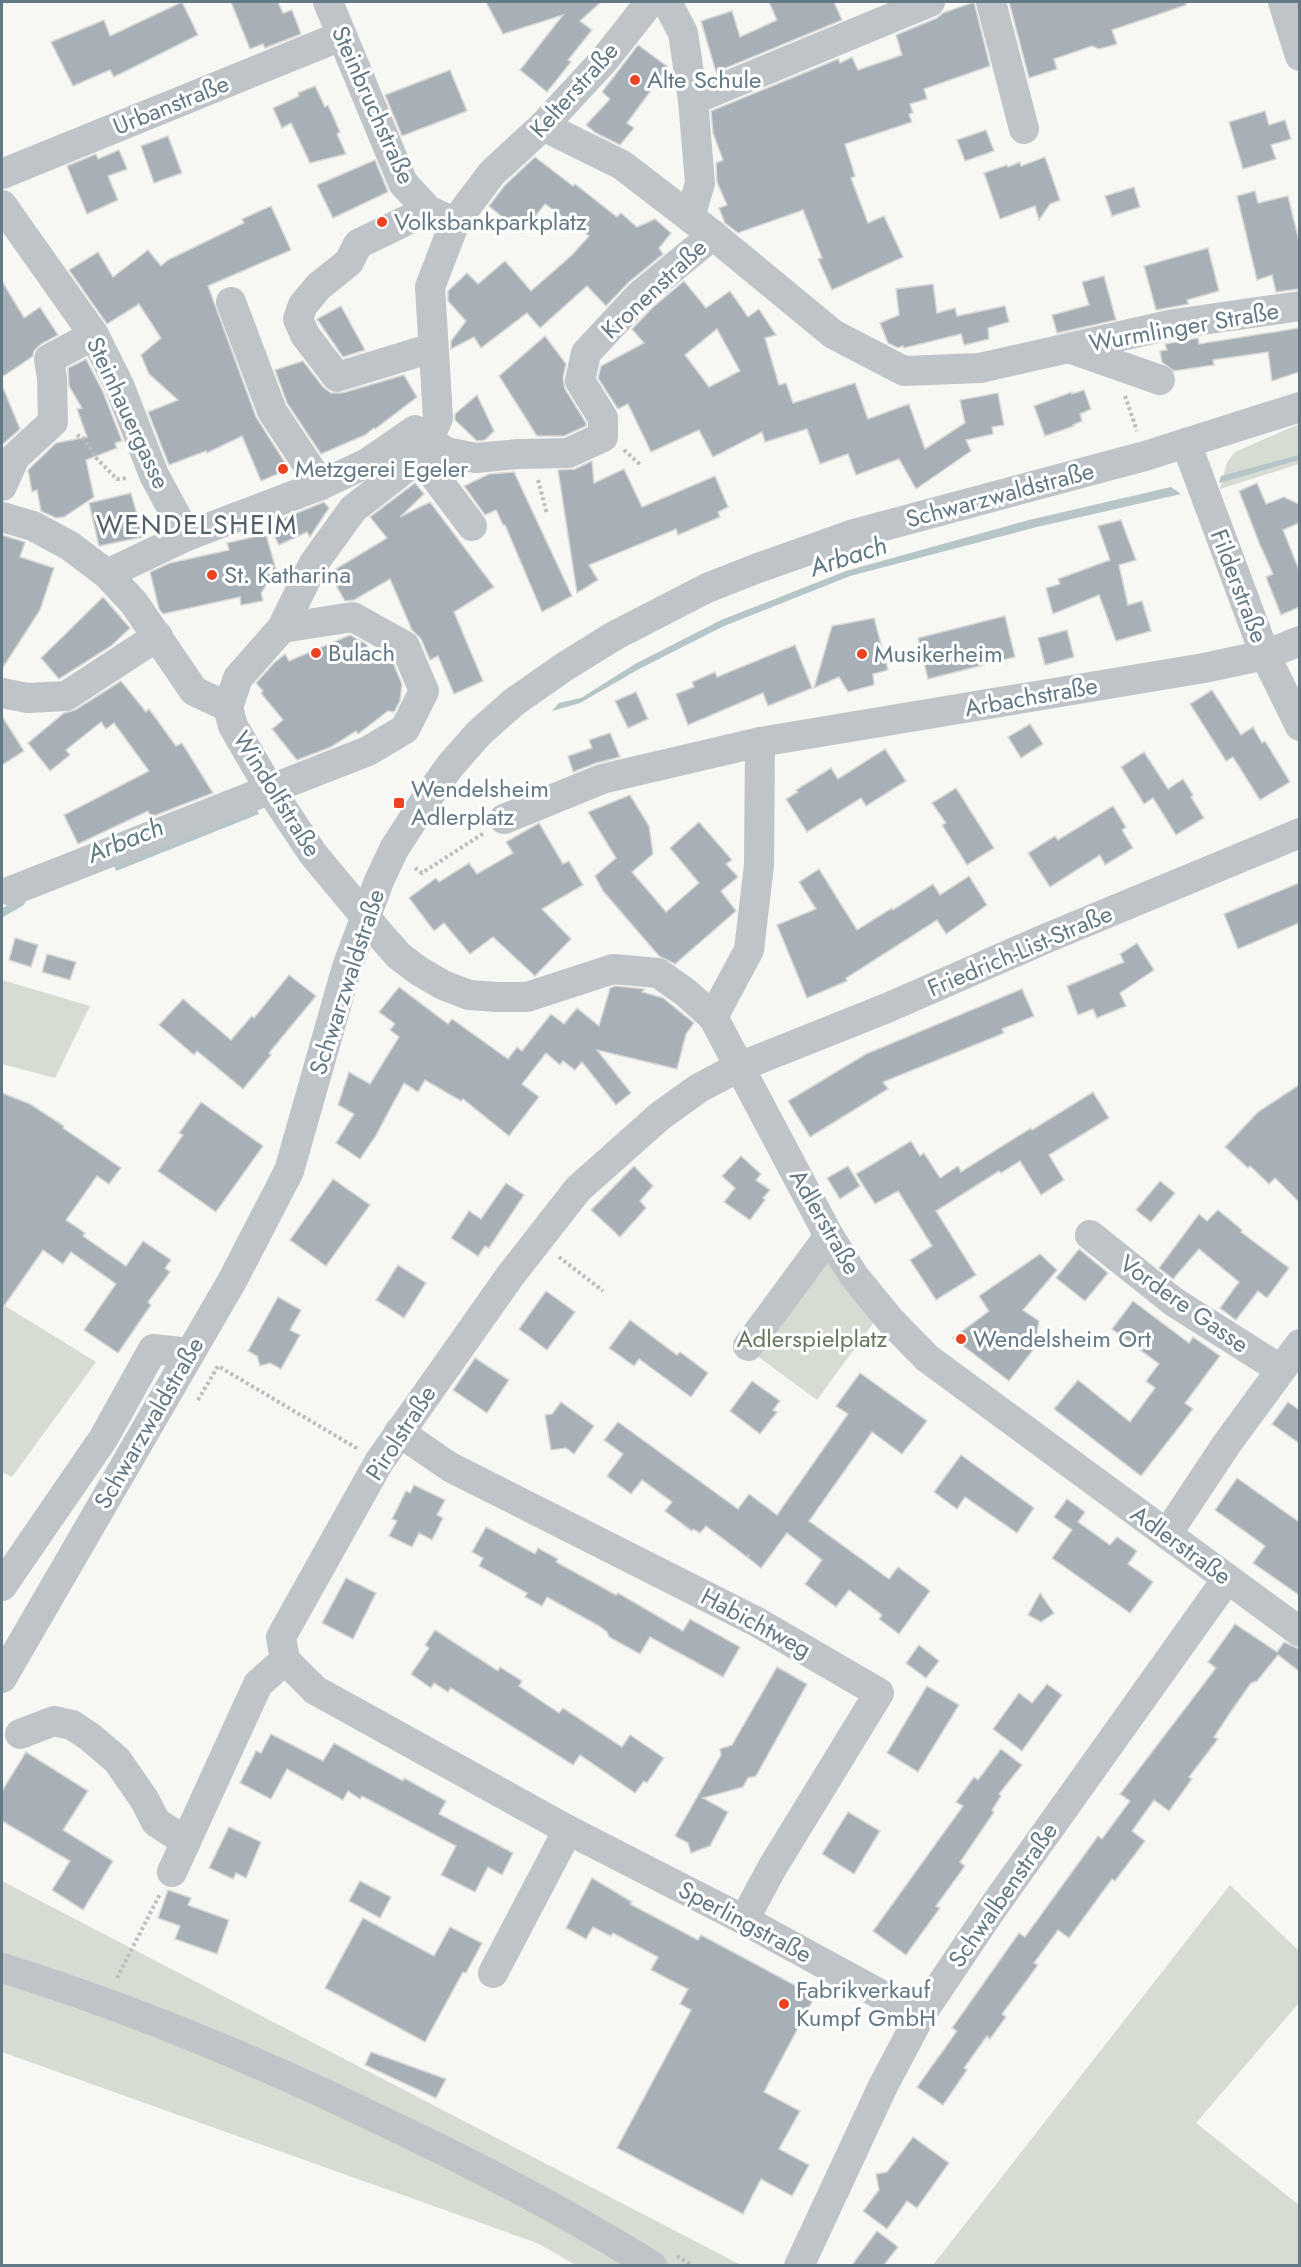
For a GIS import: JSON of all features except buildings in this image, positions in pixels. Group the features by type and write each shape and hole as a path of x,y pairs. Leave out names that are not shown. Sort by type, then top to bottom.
{"street":[{"name":"Steinbruchstraße","path":"328,2 403,183 428,210 455,222"},
{"name":"Kelterstraße","path":"492,173 543,126 605,59 650,2"},
{"path":"667,2 683,33 693,100 700,183 690,216"},
{"path":"693,100 930,2"},
{"path":"991,2 1024,129"},
{"path":"1283,2 1299,56"},
{"name":"Urbanstraße","path":"2,174 341,36"},
{"name":"Wurmlinger Straße","path":"543,126 622,165 690,216 833,334 904,371 980,368 1174,324 1299,306"},
{"name":"Windolfstraße","path":"364,915 313,854 269,788 233,726 228,707 237,678 282,628 314,563 352,508 411,464 424,446 438,418 430,287 455,222 492,173"},
{"name":"Steinhauergasse","path":"2,205 94,335 119,385 154,475 187,536"},
{"path":"428,210 358,244 349,262 319,286 303,305 298,319 305,335 337,377 432,348"},
{"name":"Kronenstraße","path":"424,446 476,458 568,453 603,437 603,418 580,381 585,353 640,295 713,235"},
{"path":"231,302 272,411 321,485"},
{"path":"2,486 15,457 53,422 49,359 94,335"},
{"name":"Wurmlinger Straße","path":"1069,348 1160,380"},
{"name":"Schwarzwaldstraße","path":"2,1678 236,1274 289,1171 364,915 394,849 450,766 479,733 505,710 564,667 614,636 663,610 758,568 854,534 1144,456 1299,407"},
{"path":"107,574 187,536 321,485 367,463 415,430 472,526"},
{"name":"Filderstraße","path":"1186,443 1265,655 1299,726"},
{"path":"2,517 33,526 70,546 107,574 134,603 194,692 228,707"},
{"path":"11,891 368,751 405,729 423,691 405,646 353,617 282,628"},
{"path":"2,693 28,698 66,696 158,636"},
{"name":"Arbachstraße","path":"504,819 602,779 760,742 1203,668 1265,655 1299,641"},
{"path":"713,1017 749,950 759,865 760,742"},
{"name":"Friedrich-List-Straße","path":"739,1067 887,1008 1047,938 1299,833"},
{"name":"Adlerstraße","path":"364,915 406,961 443,985 469,995 527,997 613,969 658,973 685,992 713,1017 829,1236 854,1276 890,1320 927,1358 1299,1632"},
{"name":"Pirolstraße","path":"285,1660 281,1637 379,1462 536,1240 578,1189 643,1130 699,1089 739,1067"},
{"name":"Vordere Gasse","path":"1090,1235 1174,1302 1294,1351 1167,1534"},
{"path":"748,1346 829,1236"},
{"path":"2,1586 103,1439 153,1349 190,1353"},
{"name":"Habichtweg","path":"399,1432 450,1467 757,1622 879,1693 772,1868 744,1920"},
{"name":"Schwalbenstraße","path":"800,2265 883,2086 920,2016 982,1923 1227,1579"},
{"path":"172,1872 258,1684 285,1660"},
{"name":"Sperlingstraße","path":"285,1660 315,1690 568,1830 744,1920 920,2016"},
{"path":"20,1734 54,1721 72,1725 117,1760 144,1799 156,1822 186,1842"},
{"path":"493,1973 568,1830"},
{"path":"2,1968 104,2003 238,2055 376,2118 494,2176 652,2265"}],"path":[{"path":"1124,368 1124,394 1144,456"},
{"path":"531,454 547,514"},
{"path":"394,849 422,873 466,844"},
{"path":"536,1240 603,1291"},
{"path":"195,1404 218,1366 379,1462"},
{"path":"104,2003 172,1872"}],"green space":[{"path":"1299,424 1299,464 1220,489 1227,462 1235,452"},
{"path":"2,980 90,1006 55,1078 2,1064"},
{"name":"Adlerspielplatz","path":"824,1252 874,1322 817,1400 752,1352"},
{"path":"2,1304 96,1362 12,1477 2,1472"},
{"path":"2,1881 741,2265 576,2265 537,2243 2,2052"},
{"path":"1230,1885 1299,1951 1299,1998 1298,2004 1196,2123 1299,2205 1299,2265 933,2265"}],"shaded area":[{"path":"1299,455 1299,460 1219,483 1221,476"},
{"path":"1171,487 1181,494 1037,527 850,576 724,626 639,669 580,703 552,711 559,703 581,698 635,664 721,620 846,571 1029,520"},
{"path":"255,806 259,814 116,871 113,863"}],"waterway":[{"name":"Arbach","path":"2,913 21,902"}],"place":[{"name":"Alte Schule","path":"635,80"},
{"name":"Volksbankparkplatz","path":"382,222"},
{"name":"Metzgerei Egeler","path":"283,469"},
{"name":"St. Katharina","path":"212,575"},
{"name":"Bulach","path":"316,653"},
{"name":"Musikerheim","path":"862,654"},
{"name":"Wendelsheim Adlerplatz","path":"399,803"},
{"name":"Wendelsheim Ort","path":"961,1339"},
{"name":"Fabrikverkauf Kumpf GmbH","path":"784,2004"}],"district":[{"name":"WENDELSHEIM","path":"197,525"}]}
